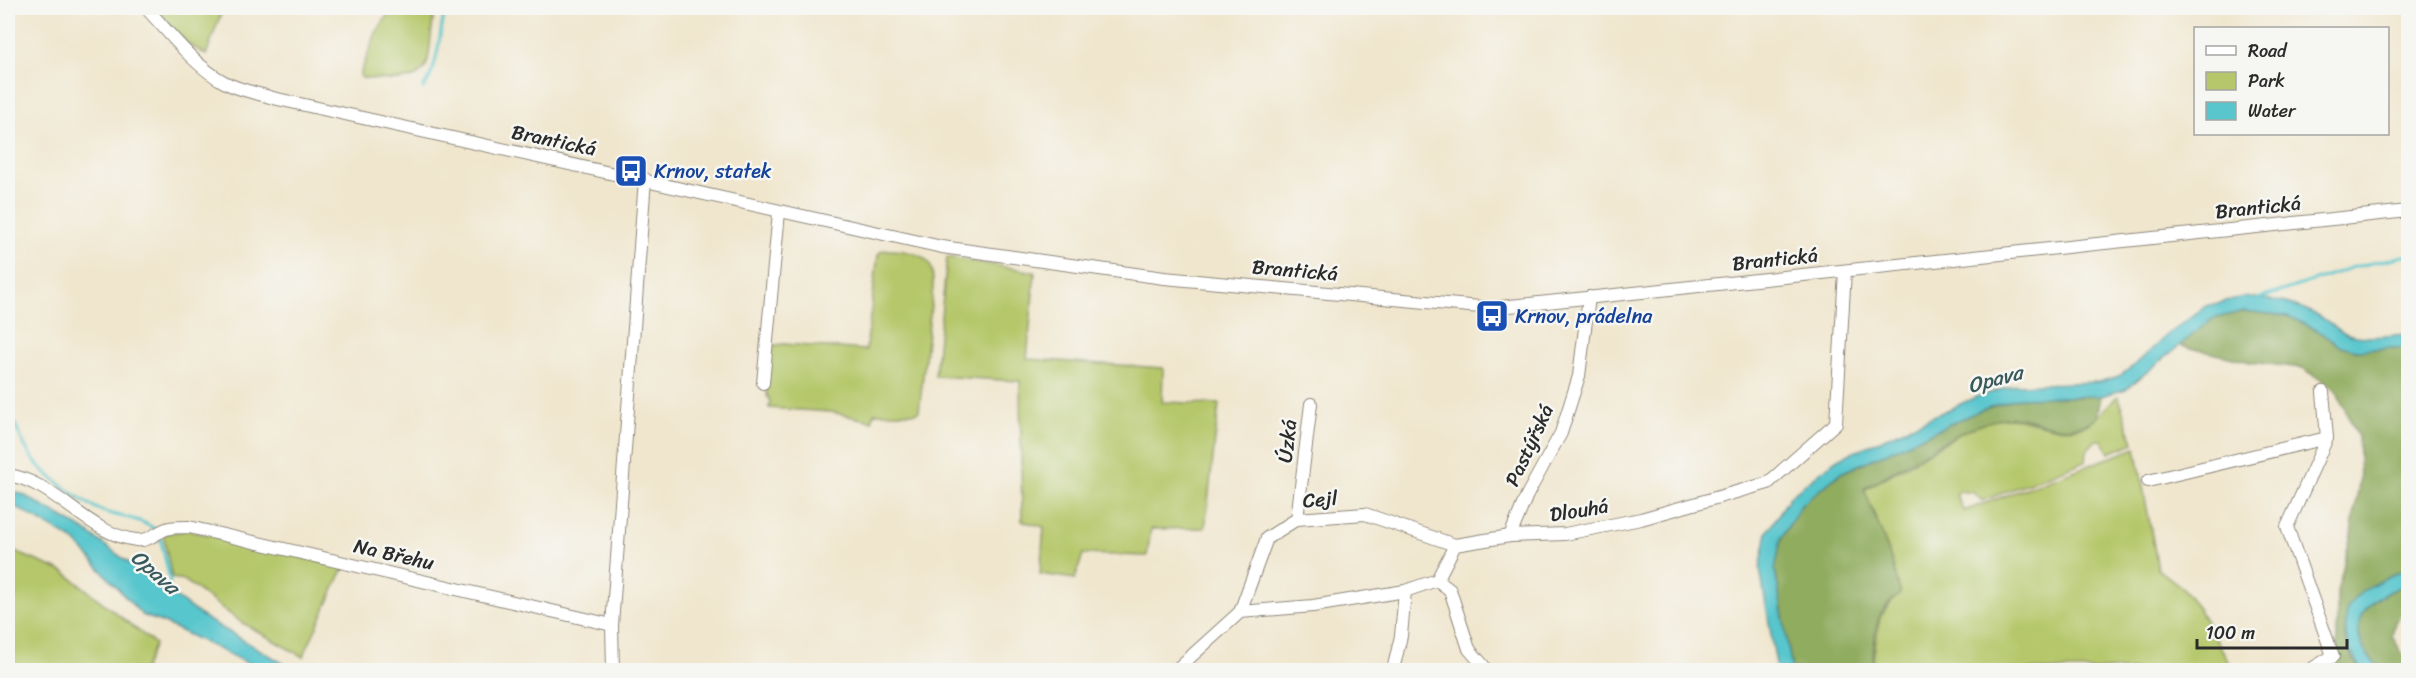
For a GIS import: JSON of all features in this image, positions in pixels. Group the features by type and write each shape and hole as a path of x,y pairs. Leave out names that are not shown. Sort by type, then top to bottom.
{"street":[{"name":"Brantická","path":"146,8 203,68 225,83 273,98 779,212 942,248 1164,278 1491,308 2409,211"},
{"path":"614,670 612,625 645,180"},
{"path":"763,383 779,212"},
{"name":"Dlouhá","path":"1455,545 1510,536 1565,534 1641,519 1768,483 1836,423 1845,271"},
{"name":"Pastýřská","path":"1510,536 1527,495 1561,433 1579,376 1589,297"},
{"path":"2310,670 2333,656 2287,527 2327,438 2323,392"},
{"name":"Úzká","path":"1297,519 1311,404"},
{"path":"2148,481 2327,438"},
{"name":"Na Břehu","path":"8,475 17,476 39,486 101,526 125,538 138,541 169,528 189,527 612,625"},
{"name":"Cejl","path":"1240,612 1267,538 1297,519 1365,514 1455,545"},
{"path":"1176,670 1240,612 1312,606 1405,591 1437,580 1455,545"},
{"path":"1437,580 1450,590 1469,649 1487,670"},
{"path":"1393,670 1401,636 1405,591"}],"green space":[{"path":"154,8 223,8 206,55 186,42"},
{"path":"392,8 436,8 425,68 419,74 401,80 362,78 360,75 376,33"},
{"path":"881,251 905,251 918,255 928,262 932,272 933,287 919,411 915,413 874,413 872,421 831,412 769,408 770,401 767,395 770,346 783,344 866,350 878,255"},
{"path":"947,257 1035,272 1027,359 1163,368 1162,402 1219,404 1205,528 1151,529 1147,556 1083,554 1075,579 1040,574 1044,527 1022,521 1020,381 935,376"},
{"path":"2245,311 2288,316 2317,330 2338,345 2356,350 2408,347 2408,568 2363,592 2347,610 2345,636 2352,659 2364,670 2337,670 2337,592 2351,535 2360,477 2358,437 2336,390 2303,368 2250,362 2177,345 2212,319"},
{"path":"2101,396 2097,418 2082,425 2069,428 2012,417 1999,419 1947,439 1864,489 1889,552 1900,591 1900,594 1884,610 1878,622 1874,651 1875,670 1792,670 1775,570 1781,538 1802,504 1841,473 1981,410 2018,398"},
{"path":"2118,396 2133,443 2109,453 2102,440 2096,440 2087,450 2086,461 1982,501 1974,493 1959,491 1956,495 1964,511 2136,448 2158,569 2183,588 2199,610 2234,670 1875,670 1873,659 1880,617 1900,591 1889,552 1864,490 1962,432 1982,423 2013,418 2063,429 2074,428 2084,426 2094,420"},
{"path":"187,530 344,567 303,657 241,622 184,580 172,578 163,534"},
{"path":"8,549 64,572 155,644 144,670 8,670"},
{"path":"2408,583 2408,608 2395,622 2392,636 2408,659 2408,670 2383,670 2364,650 2359,636 2359,625 2362,615 2376,600"}],"water":[{"path":"2243,297 2294,306 2324,319 2340,331 2350,335 2375,337 2408,334 2408,347 2356,350 2338,345 2317,330 2288,316 2244,311 2212,319 2126,389 2101,396 2018,398 1981,410 1841,473 1802,504 1781,538 1775,570 1792,670 1777,670 1760,569 1767,532 1791,495 1836,460 1976,397 2016,385 2099,382 2119,376 2135,365 2168,334 2206,306"},
{"path":"8,491 22,494 84,530 203,617 295,670 262,670 164,623 142,615 75,541 18,508 8,506"},
{"path":"2408,568 2408,583 2386,593 2368,607 2362,615 2359,636 2364,650 2383,670 2364,670 2348,647 2347,610 2357,596 2365,590"}],"waterway":[{"path":"423,88 436,60 446,8"},
{"path":"2258,299 2354,267 2408,255"},
{"path":"8,409 29,452 38,465 51,477 95,508 137,520 157,531"},
{"name":"Opava","path":"160,537 170,580 168,592"}],"place":[{"name":"Krnov, statek","path":"631,171"},
{"name":"Krnov, prádelna","path":"1492,316"}]}
